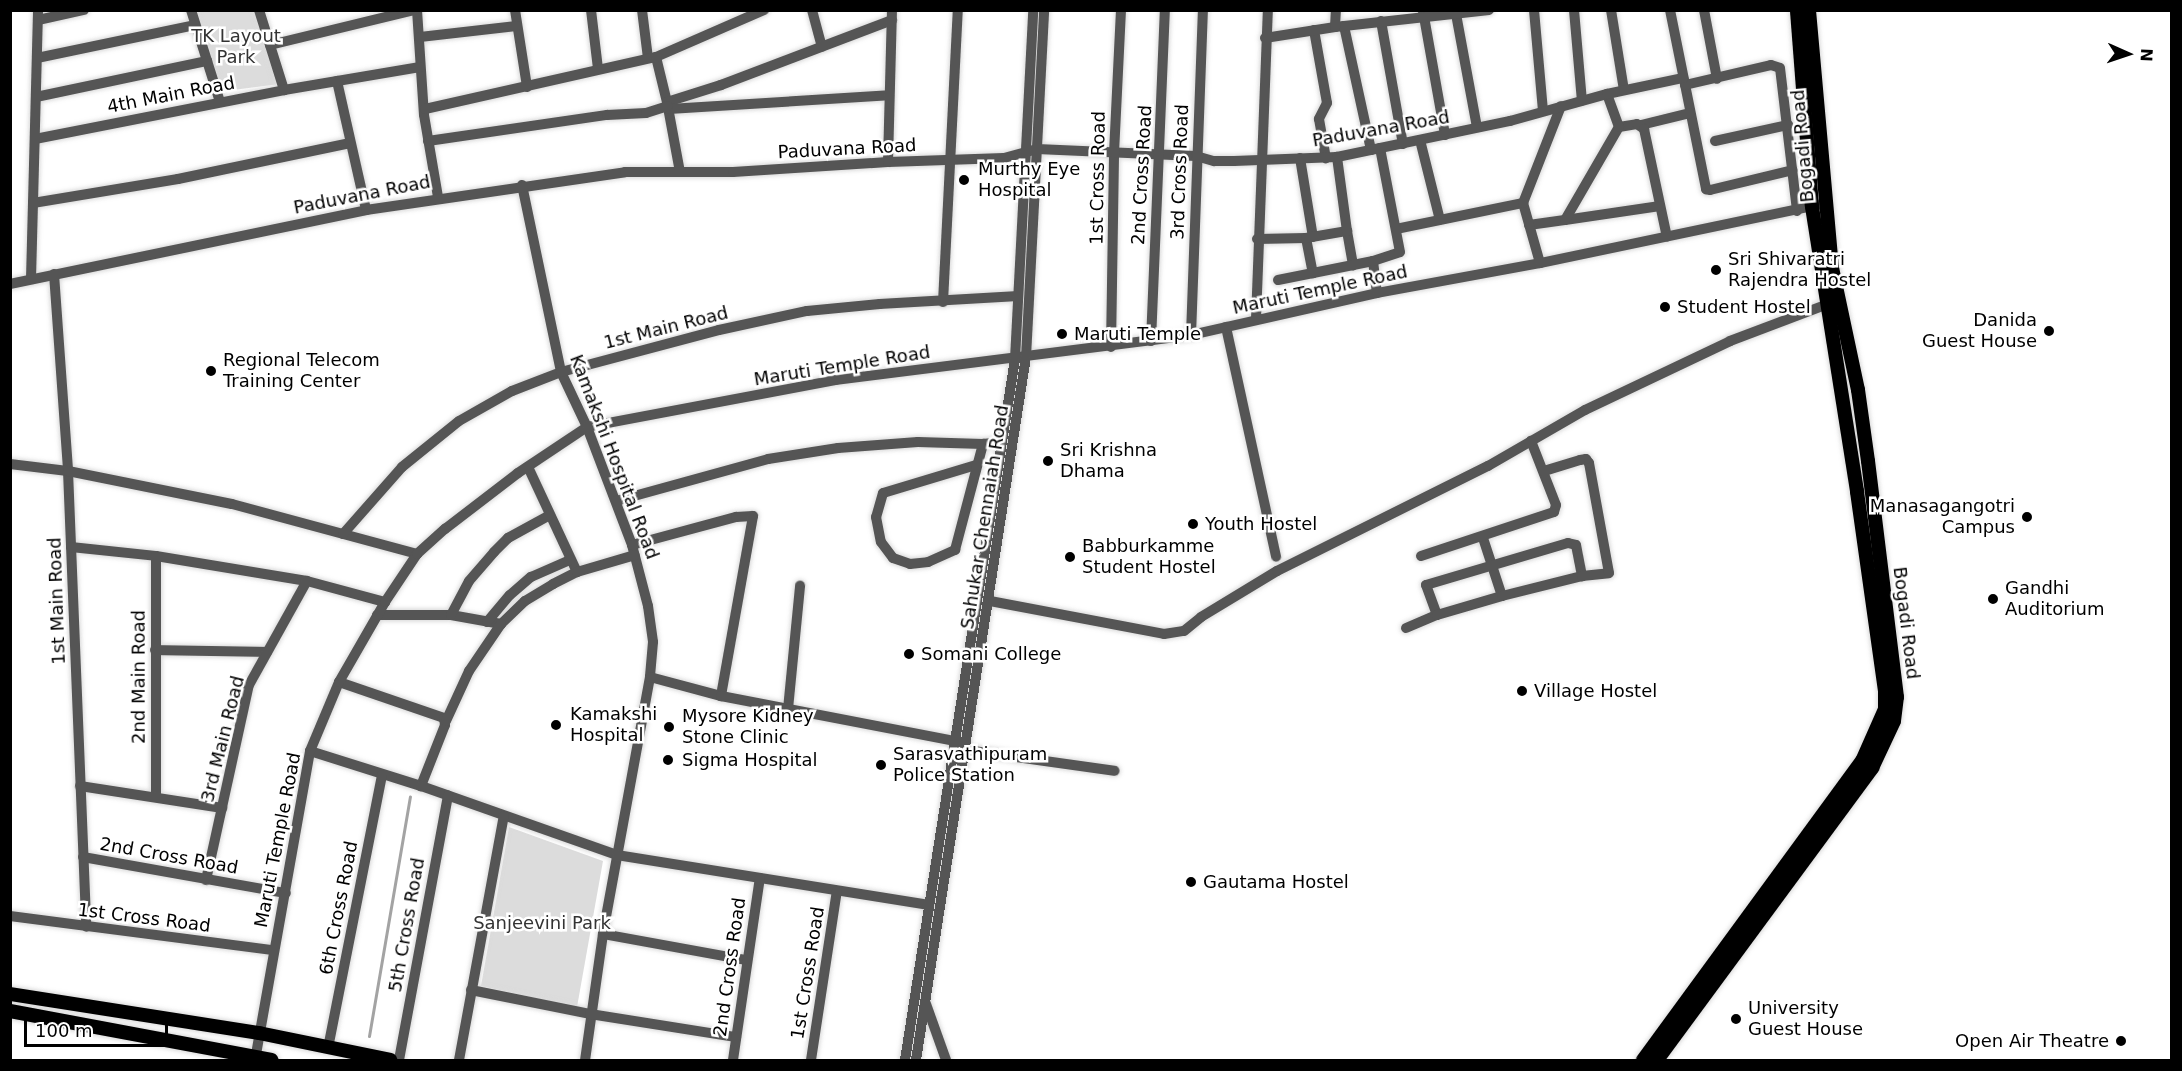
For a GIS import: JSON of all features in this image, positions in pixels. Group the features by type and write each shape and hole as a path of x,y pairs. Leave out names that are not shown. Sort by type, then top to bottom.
{"main road":[{"name":"Bogadi Road","path":"1797,10 1828,304 1852,451 1864,490"},
{"name":"Bogadi Road","path":"1657,1060 1872,768 1894,721 1897,697 1864,490 1858,390 1819,205 1809,10"},
{"path":"1643,1060 1849,780 1875,734 1885,709 1886,691 1864,490"},
{"path":"10,994 259,1033 390,1060"},
{"path":"10,1011 255,1059 271,1060"}],"street":[{"path":"31,279 38,15 84,10"},
{"path":"190,10 220,102"},
{"path":"259,10 284,90"},
{"path":"270,45 416,10 428,141 438,198"},
{"path":"515,10 527,87"},
{"path":"591,10 598,69"},
{"path":"642,10 652,58 668,105 680,172"},
{"path":"425,109 652,58 764,10"},
{"path":"812,10 822,47"},
{"path":"943,302 958,10"},
{"name":"Sahukar Chennaiah Road","path":"916,1060 990,601 1026,357 1032,151 1033,10"},
{"name":"Sahukar Chennaiah Road","path":"905,1060 1015,359 1018,296 1044,10"},
{"name":"1st Cross Road","path":"1111,347 1114,153 1121,10"},
{"name":"2nd Cross Road","path":"1150,340 1165,10"},
{"name":"3rd Cross Road","path":"1191,335 1203,10"},
{"path":"1256,319 1260,159 1268,10"},
{"path":"1278,280 1373,261 1400,252 1376,149 1336,10"},
{"path":"1265,38 1423,13 1456,14 1489,10"},
{"path":"1534,10 1544,111"},
{"path":"1574,10 1582,101"},
{"path":"1611,10 1624,90"},
{"path":"1670,10 1706,189 1710,190 1793,170"},
{"path":"1704,10 1717,79"},
{"path":"1423,13 1445,135"},
{"path":"1456,14 1478,127"},
{"path":"428,141 607,115 646,113 822,47 892,15 888,162"},
{"path":"1381,21 1403,144"},
{"path":"37,58 195,25"},
{"path":"420,37 516,26"},
{"path":"1314,30 1327,103 1319,119 1332,157 1353,265"},
{"path":"36,97 207,61"},
{"name":"Paduvana Road","path":"10,284 366,210 522,185 625,172 733,172 888,162 1004,158 1032,151 1196,156 1214,161 1332,157 1445,135 1624,90 1684,81 1717,79 1771,65 1780,68 1788,125"},
{"name":"4th Main Road","path":"35,139 284,90 420,67"},
{"path":"337,81 366,210"},
{"path":"1607,94 1619,127"},
{"path":"668,105 889,95"},
{"path":"1540,263 1523,203 1561,106"},
{"path":"1619,127 1641,125 1690,113"},
{"path":"1641,125 1644,129 1667,237"},
{"path":"1715,141 1788,125 1797,211"},
{"path":"1565,220 1619,127"},
{"path":"1420,140 1440,220"},
{"path":"33,203 189,177 350,143"},
{"path":"1300,159 1313,273"},
{"name":"Kamakshi Hospital Road","path":"522,185 561,372 586,427 634,550 653,642 650,677 603,934 585,1060"},
{"path":"1396,229 1523,203"},
{"name":"Maruti Temple Road","path":"259,1033 310,751 339,682 377,615 417,554 445,529 586,427 836,380 1111,347 1191,335 1377,293 1540,263 1819,205"},
{"path":"1529,225 1660,206"},
{"path":"1257,238 1309,238 1347,231"},
{"path":"1373,261 1377,293"},
{"name":"1st Main Road","path":"54,274 68,471 86,927"},
{"name":"1st Main Road","path":"343,534 402,467 459,421 512,391 561,372 719,330 807,312 880,304 1018,296"},
{"path":"990,601 1164,634 1184,631 1201,617 1277,571 1488,466 1585,410 1730,341 1828,304"},
{"path":"1226,327 1276,557"},
{"path":"1421,556 1483,538 1554,512 1556,505 1531,441"},
{"path":"616,501 768,459 838,448 918,442 982,444 1002,442"},
{"path":"976,465 883,494 876,518 881,542 893,558 910,564 928,562 955,550 982,444"},
{"path":"1406,628 1437,615 1502,596 1582,576 1609,573 1589,463 1586,459 1580,460 1544,471"},
{"path":"10,464 68,471 232,504 417,554"},
{"path":"528,467 548,516 577,572"},
{"path":"451,615 469,581 494,552 508,538 548,516"},
{"path":"421,786 446,721 469,671 501,624 525,601 577,572 634,550 736,517 753,516 722,696"},
{"path":"1483,538 1502,596"},
{"path":"1437,615 1426,585 1493,563 1573,542 1576,545 1582,576"},
{"path":"71,547 156,556 307,581 385,602"},
{"name":"2nd Main Road","path":"156,556 156,797"},
{"path":"487,622 524,582 570,560"},
{"name":"3rd Main Road","path":"206,880 249,684 307,581"},
{"path":"788,709 800,586"},
{"path":"377,615 451,615 501,624"},
{"path":"155,650 267,652"},
{"path":"650,677 722,696 954,741 966,747 1115,771"},
{"path":"339,682 444,718 446,721"},
{"path":"310,751 421,786 617,855 929,905"},
{"name":"6th Cross Road","path":"328,1048 382,775"},
{"path":"80,786 222,808"},
{"name":"5th Cross Road","path":"399,1060 448,796"},
{"path":"459,1060 504,816"},
{"name":"2nd Cross Road","path":"83,857 286,893"},
{"name":"2nd Cross Road","path":"733,1060 759,878"},
{"name":"1st Cross Road","path":"811,1060 837,891"},
{"name":"1st Cross Road","path":"10,916 273,950"},
{"path":"603,934 747,960"},
{"path":"471,990 590,1014 736,1037"},
{"path":"925,1001 945,1060"},
{"path":"255,1059 259,1033"}],"green space":[{"name":"TK Layout Park","path":"193,11 257,11 280,84 218,92"},
{"name":"Sanjeevini Park","path":"509,827 603,861 577,1007 481,986"}],"waterway":[{"path":"369,1036 410,796"}],"place":[{"name":"Murthy Eye Hospital","path":"964,180"},
{"name":"Sri Shivaratri Rajendra Hostel","path":"1716,270"},
{"name":"Student Hostel","path":"1665,307"},
{"name":"Danida Guest House","path":"2049,331"},
{"name":"Maruti Temple","path":"1062,334"},
{"name":"Regional Telecom Training Center","path":"211,371"},
{"name":"Sri Krishna Dhama","path":"1048,461"},
{"name":"Manasagangotri Campus","path":"2027,517"},
{"name":"Youth Hostel","path":"1193,524"},
{"name":"Babburkamme Student Hostel","path":"1070,557"},
{"name":"Gandhi Auditorium","path":"1993,599"},
{"name":"Somani College","path":"909,654"},
{"name":"Village Hostel","path":"1522,691"},
{"name":"Kamakshi Hospital","path":"556,725"},
{"name":"Mysore Kidney Stone Clinic","path":"669,727"},
{"name":"Sigma Hospital","path":"668,760"},
{"name":"Sarasvathipuram Police Station","path":"881,765"},
{"name":"Gautama Hostel","path":"1191,882"},
{"name":"University Guest House","path":"1736,1019"},
{"name":"Open Air Theatre","path":"2121,1041"}]}
